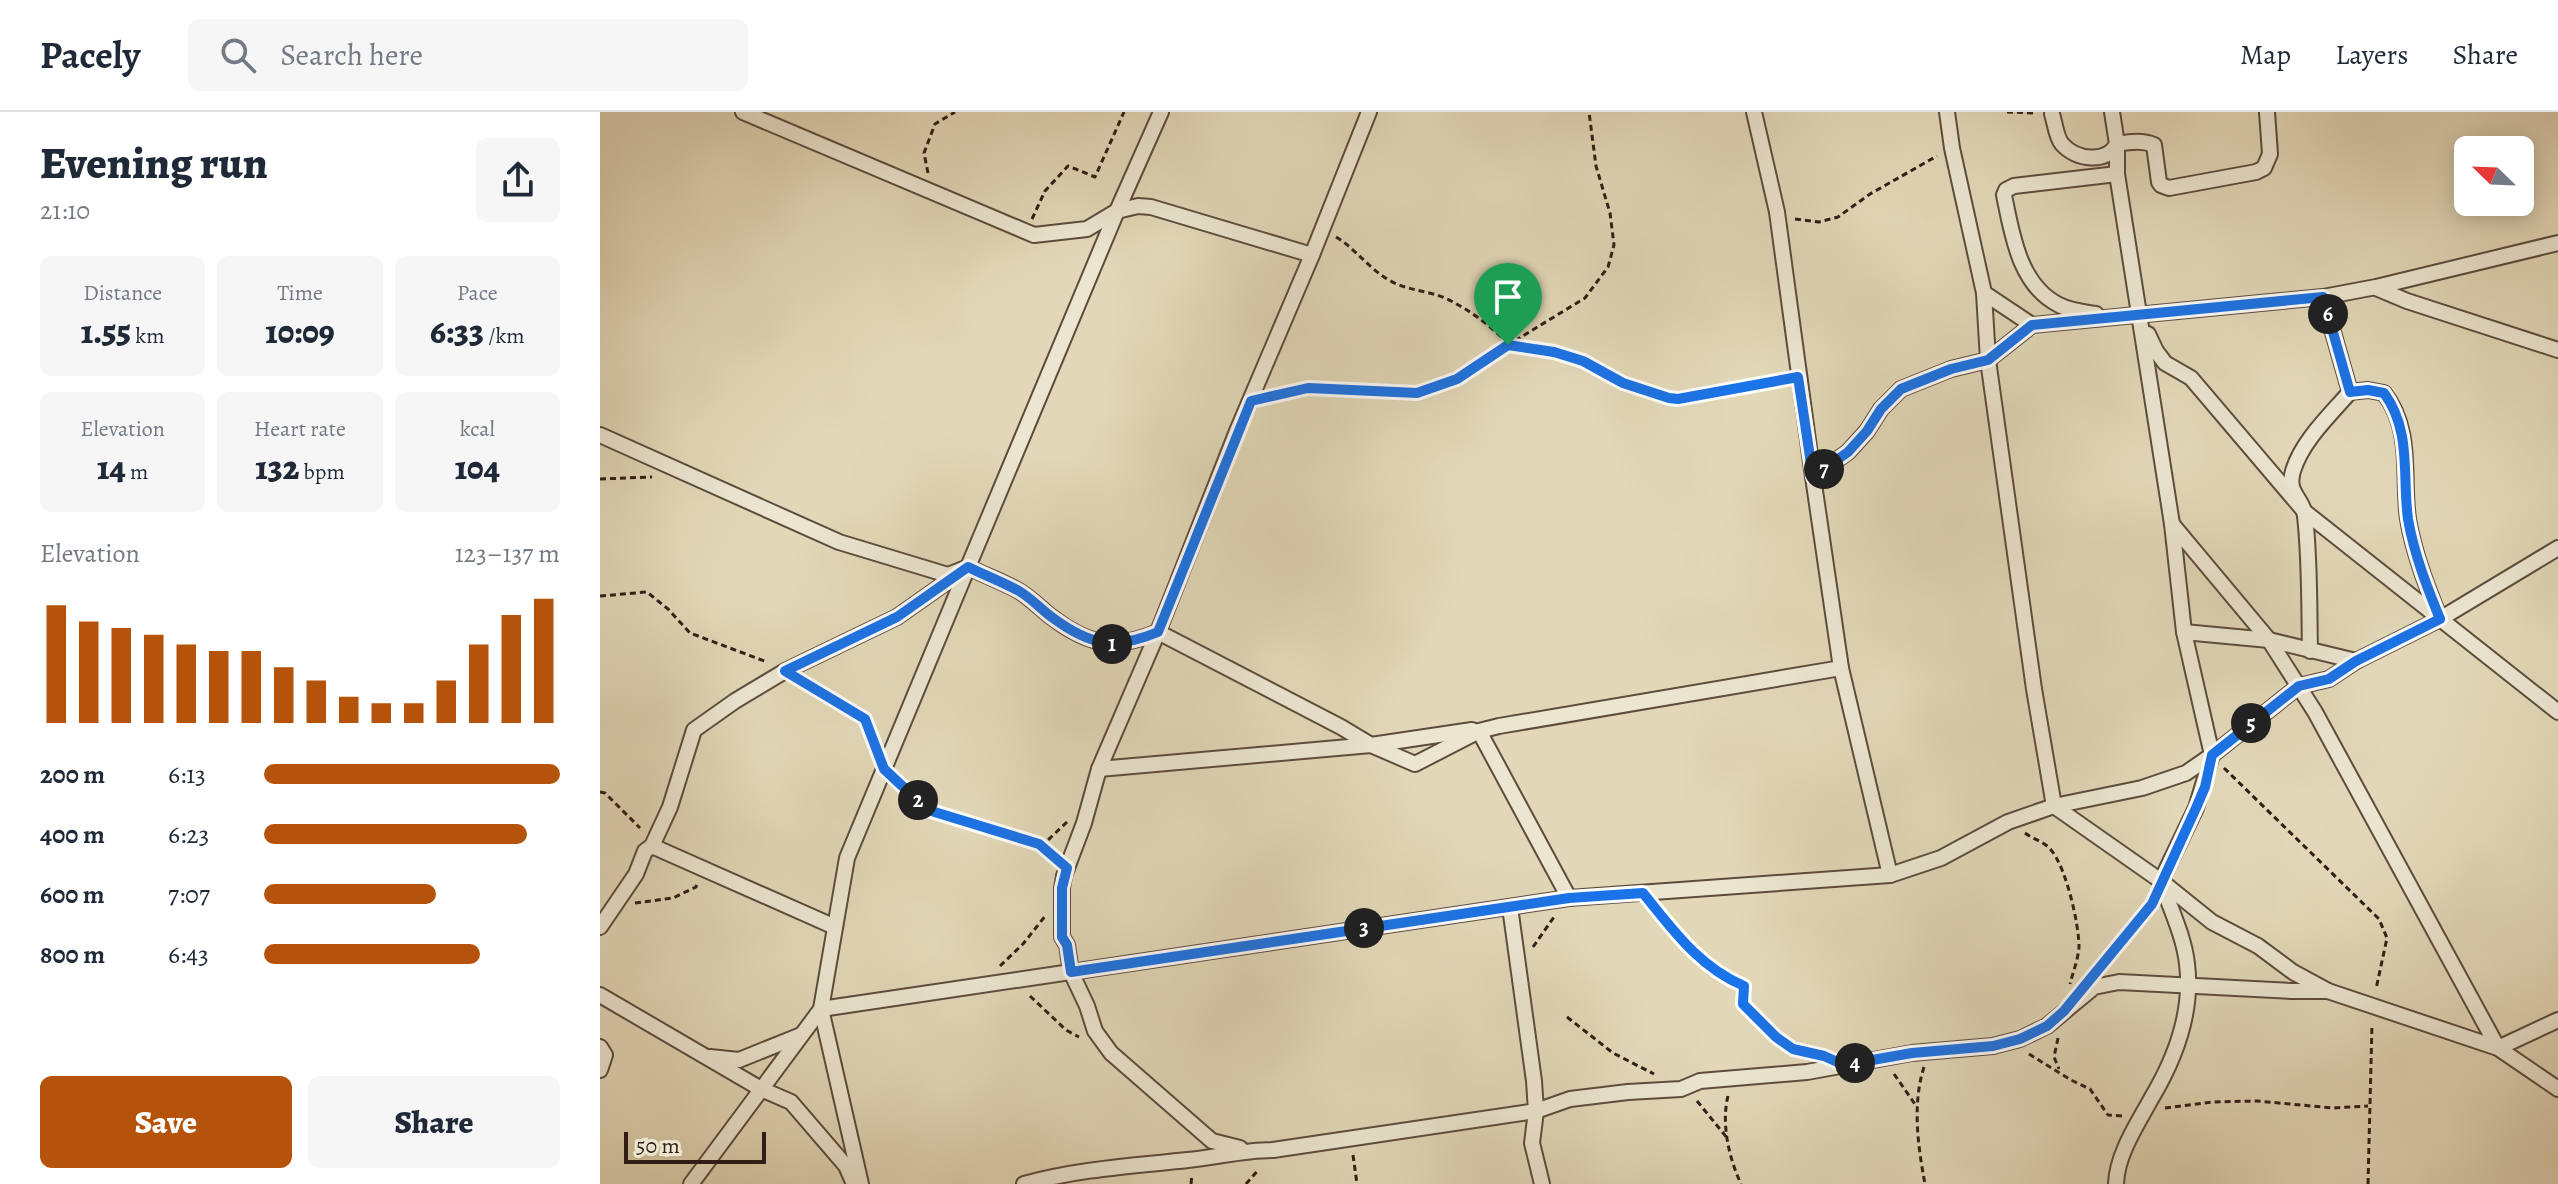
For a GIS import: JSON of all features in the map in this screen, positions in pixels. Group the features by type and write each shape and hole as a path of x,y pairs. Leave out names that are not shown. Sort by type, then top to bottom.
{"street":[{"path":"743,112 1034,235 1087,229 1117,211 1138,206 1151,207 1312,255"},
{"path":"778,112 784,129"},
{"path":"861,1184 821,1009 847,858 1161,112"},
{"path":"1249,1150 1212,1141 1111,1053 1095,1031 1071,972 1067,945 1062,937 1062,888 1099,769 1158,632 1369,112"},
{"path":"1754,112 1777,212 1841,668 1890,875"},
{"path":"1947,112 1984,293 1988,360 2034,689 2054,806 2161,881 2212,922 2258,946 2293,972 2328,991 2498,1048 2558,1089"},
{"path":"2112,112 2117,144 2117,174 2172,524 2184,632 2212,755 2205,787 2161,881 2187,962 2188,986 2179,1041 2118,1164 2116,1184"},
{"path":"2117,144 2140,142 2155,146 2159,182 2166,188 2256,172 2264,168 2270,159 2267,112"},
{"path":"2052,114 2059,140 2070,151 2094,158 2113,152 2117,144"},
{"path":"2116,317 2058,305 2035,285 2016,250 2004,195 2012,186 2117,174"},
{"path":"1813,477 1848,452 1881,409 1901,389 1951,369 1988,360 2032,325 2323,297 2558,243"},
{"path":"2376,287 2407,301 2558,350"},
{"path":"1984,293 2032,325"},
{"path":"2323,297 2350,392"},
{"path":"2140,315 2160,358 2171,368 2191,378 2305,512 2558,712"},
{"path":"2310,651 2305,512 2290,482 2293,469 2314,435 2350,392 2368,390 2384,393 2397,419 2405,448 2406,497 2413,542 2440,619"},
{"path":"600,435 839,542 948,575 968,567 1020,592 1055,620 1083,636 1109,644 1121,644 1132,643 1158,632"},
{"path":"2172,524 2269,640 2299,686 2498,1048"},
{"path":"691,1184 821,1009 1569,898 1890,875 1941,858 2008,822 2054,806 2142,788 2186,773 2299,686 2329,679 2356,661 2440,619 2558,548"},
{"path":"600,927 636,874 670,807 694,730 785,671 897,617 968,567"},
{"path":"1158,632 1371,745 1415,764 1479,731 1499,726"},
{"path":"2184,632 2269,640 2356,661"},
{"path":"1099,769 1371,745 1841,668"},
{"path":"2315,712 2329,679"},
{"path":"1479,731 1569,898"},
{"path":"648,849 703,869 835,927"},
{"path":"1510,907 1536,1111 1532,1143 1542,1184"},
{"path":"1024,1184 1088,1169 1249,1150 1273,1150 1536,1111 1570,1099 1681,1089 1700,1081 1719,1078 1738,1079 1912,1053 2004,1043 2047,1026 2094,987 2119,982 2328,991"},
{"path":"603,1002 761,1089 791,1102 846,1166 854,1184"},
{"path":"2498,1048 2558,1020"},
{"path":"706,1057 739,1060 802,1035"},
{"path":"600,1047 605,1055 600,1070"}],"path":[{"path":"933,192 924,153 935,124 955,112"},
{"path":"1026,232 1045,191 1068,166 1095,177 1124,112"},
{"path":"1251,401 1308,388 1417,393 1457,379 1585,298 1608,267 1614,245 1612,223 1596,166 1589,112"},
{"path":"2007,112 2052,114"},
{"path":"1777,212 1819,222 1838,217 1870,194 1952,148"},
{"path":"1323,228 1355,249 1371,268 1391,282 1454,302 1500,334 1508,345 1554,352 1583,361 1623,383 1669,398 1678,399 1798,377"},
{"path":"600,596 647,592 690,633 773,664 865,719 884,769 928,810 1039,844 1067,868"},
{"path":"2212,755 2379,919 2387,938 2372,1005 2368,1184"},
{"path":"600,792 605,793 641,828 648,849"},
{"path":"1039,844 1074,817 1087,812"},
{"path":"2008,822 2047,846 2061,868 2079,943 2078,959 2064,1011"},
{"path":"615,905 673,898 696,887 703,869"},
{"path":"2100,968 2152,904 2161,881"},
{"path":"1643,893 1697,958 1724,978 1744,986 1743,1004 1776,1037 1793,1049 1824,1056 1844,1065"},
{"path":"1516,964 1529,952 1569,898"},
{"path":"971,987 1003,964 1046,915"},
{"path":"1008,981 1027,993 1066,1030 1086,1041"},
{"path":"1567,1017 1613,1053 1681,1089 1699,1103 1728,1139"},
{"path":"2004,1043 2026,1052 2090,1089 2108,1115 2212,1102 2271,1101 2333,1108 2370,1106"},
{"path":"1912,1053 1924,1065 1917,1107 1925,1184"},
{"path":"1870,1060 1896,1076 1917,1107"},
{"path":"1738,1079 1728,1095 1724,1113 1741,1184"},
{"path":"1350,1139 1357,1184"}],"route":[{"path":"2323,297 2350,392 2376,390 2384,393 2397,419 2405,448 2408,519 2421,570 2440,619 2356,661 2329,679 2299,686 2212,755 2205,787 2152,904 2064,1011 2047,1026 2020,1039 1993,1046 1912,1053 1844,1065 1824,1056 1793,1049 1776,1037 1743,1004 1744,986 1724,978 1697,958 1643,893 1569,898 1071,972 1067,945 1062,937 1062,888 1067,868 1039,844 928,810 884,769 865,719 785,671 897,617 968,567 1020,592 1055,620 1083,636 1109,644 1132,643 1158,632 1251,401 1308,388 1417,393 1457,379 1508,345 1554,352 1583,361 1623,383 1678,399 1798,377 1813,477 1848,452 1881,409 1901,389 1971,362 1988,360 2032,325 2323,297"}]}
